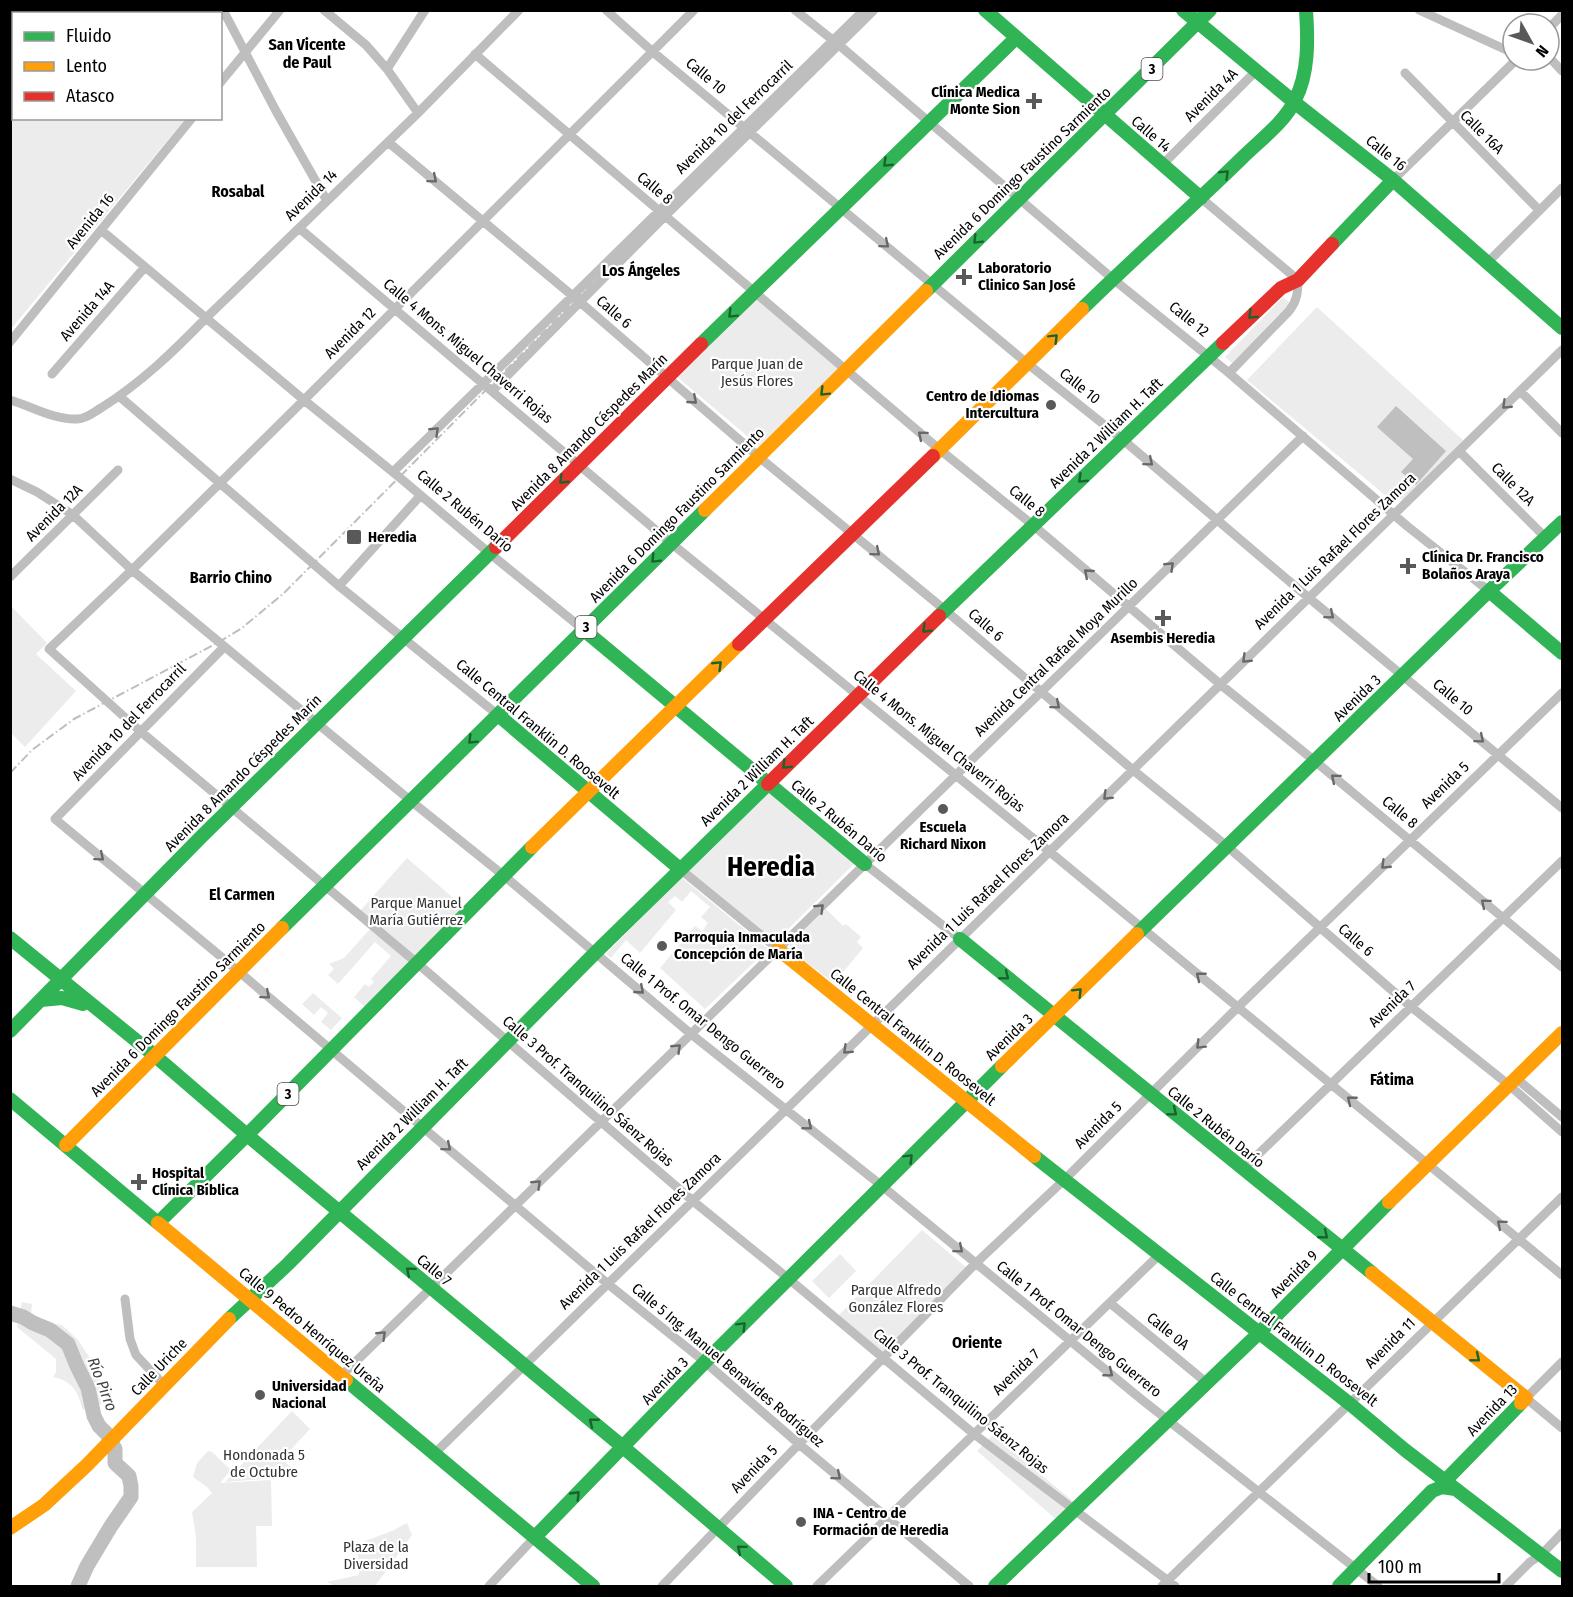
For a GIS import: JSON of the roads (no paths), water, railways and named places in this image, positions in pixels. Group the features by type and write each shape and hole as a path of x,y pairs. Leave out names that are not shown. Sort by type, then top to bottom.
{"main road":[{"name":"Calle 14","path":"985,10 1201,198"},
{"name":"Calle 16","path":"1183,10 1393,180 1563,328"},
{"name":"Avenida 6 Domingo Faustino Sarmiento","path":"66,1145 154,1055 1210,10"},
{"name":"3","path":"158,1222 503,875 676,705 854,534 1113,279 1284,117 1294,102 1302,82 1306,49 1306,10"},
{"name":"Avenida 8 Amando Céspedes Marín","path":"10,1031 144,894 488,552 1016,38"},
{"name":"Avenida 2 William H. Taft","path":"250,1299 288,1264 680,869 1209,356 1281,288 1298,280 1393,180"},
{"name":"Avenida 3","path":"535,1537 705,1362 966,1101 1489,591 1563,522"},
{"name":"Calle 12","path":"1489,591 1563,653"},
{"name":"Calle 2 Rubén Darío","path":"584,630 865,864"},
{"name":"Calle Central Franklin D. Roosevelt","path":"498,715 680,869"},
{"name":"Calle 7","path":"10,938 154,1055 623,1447 786,1587"},
{"name":"Calle 2 Rubén Darío","path":"960,939 1526,1398"},
{"name":"Calle Central Franklin D. Roosevelt","path":"778,949 1064,1180 1350,1404 1405,1450 1563,1571"},
{"path":"10,1025 45,990 46,979 43,965"},
{"path":"41,1000 66,998 100,1012"},
{"name":"Avenida 9","path":"995,1587 1208,1383 1563,1033"},
{"name":"Calle 9 Pedro Henríquez Ureña","path":"10,1099 593,1587"},
{"name":"Calle Uriche","path":"10,1528 44,1505 104,1448 250,1299"},
{"name":"Avenida 13","path":"1445,1481 1526,1398"},
{"path":"1339,1587 1432,1491 1437,1481 1434,1472"},
{"path":"1432,1491 1443,1486 1457,1490"}],"street":[{"path":"223,10 327,201"},
{"path":"222,82 280,10"},
{"path":"324,10 366,45 387,69 418,113"},
{"path":"387,69 425,10"},
{"name":"Avenida 14","path":"10,400 59,417 76,419 84,418 119,396 174,352 206,318 418,113 519,10"},
{"name":"Calle 10","path":"606,10 653,52 1028,364 1122,439 1309,598 1563,808"},
{"name":"Avenida 12","path":"49,649 304,400 694,10"},
{"name":"Calle 12","path":"795,10 1113,279 1209,356 1394,514 1489,591"},
{"name":"Avenida 10 del Ferrocarril","path":"836,43 864,10"},
{"name":"Avenida 10 del Ferrocarril","path":"393,472 576,299 836,43 874,10"},
{"path":"1419,10 1501,48"},
{"name":"Calle 8","path":"475,54 939,449 1563,967"},
{"name":"Avenida 4A","path":"1162,165 1256,71"},
{"name":"Avenida 2 William H. Taft","path":"1393,180 1504,72"},
{"name":"Calle 16A","path":"1405,74 1539,210"},
{"name":"Avenida 16","path":"10,342 190,120"},
{"name":"Calle 6","path":"388,142 576,299 759,457 1228,847 1410,1006 1563,1117"},
{"path":"1488,262 1563,188"},
{"name":"Calle 14","path":"1201,198 1298,280"},
{"name":"Calle 4 Mons. Miguel Chaverri Rojas","path":"299,228 671,543 1563,1275"},
{"name":"Calle 2 Rubén Darío","path":"101,230 584,630"},
{"name":"Avenida 14A","path":"52,374 145,267"},
{"name":"Avenida 2 William H. Taft","path":"1229,373 1295,303 1298,280"},
{"name":"Avenida 10 del Ferrocarril","path":"492,391 576,299"},
{"name":"Avenida 1 Luis Rafael Flores Zamora","path":"434,1454 1563,350"},
{"path":"1520,391 1563,433"},
{"name":"Calle Central Franklin D. Roosevelt","path":"119,396 339,586 498,715"},
{"name":"Avenida Central Rafael Moya Murillo","path":"341,1376 1303,436"},
{"name":"Calle 12A","path":"1459,451 1546,538"},
{"name":"Avenida 12A","path":"10,577 118,470"},
{"name":"Calle 1 Prof. Omar Dengo Guerrero","path":"10,479 37,492 73,515 132,570 596,952 691,1034 787,1109 1258,1493 1378,1587"},
{"path":"339,586 420,496"},
{"name":"Avenida 10 del Ferrocarril","path":"55,819 224,647"},
{"name":"Calle 3 Prof. Tranquilino Sáenz Rojas","path":"49,649 140,731 417,963 693,1200 974,1434 1168,1585"},
{"name":"Avenida 5","path":"662,1587 976,1263 1563,693"},
{"name":"Calle 5 Ing. Manuel Benavides Rodríguez","path":"55,819 608,1284 705,1362 969,1587"},
{"name":"Avenida 7","path":"1243,1169 1563,861"},
{"name":"Calle 2 Rubén Darío","path":"865,864 960,939"},
{"name":"Calle Central Franklin D. Roosevelt","path":"680,869 778,949"},
{"name":"Calle 6","path":"1513,1082 1563,1132"},
{"name":"Avenida 11","path":"1168,1585 1258,1493 1563,1197"},
{"name":"Avenida 7","path":"817,1587 1159,1255"},
{"path":"124,1299 130,1339 136,1355 164,1385"},
{"name":"Calle 0A","path":"1110,1303 1208,1383"},
{"name":"Avenida 13","path":"1526,1398 1563,1362"},
{"name":"Calle 2 Rubén Darío","path":"1526,1398 1563,1428"},
{"path":"1506,1587 1563,1533"},
{"name":"Avenida 3","path":"489,1587 535,1537"}],"waterway":[{"name":"Río Pirro","path":"10,1313 50,1330 68,1344 88,1388 94,1416 115,1449 115,1463 129,1476 131,1497 87,1566 78,1586"}],"railway":[{"path":"10,773 32,750 74,719 219,642 242,628 284,593 662,213 869,10"}],"place":[{"name":"Clínica Medica Monte Sion","path":"1034,101"},
{"name":"Laboratorio Clinico San José","path":"964,277"},
{"name":"Centro de Idiomas Intercultura","path":"1051,405"},
{"name":"Heredia","path":"354,537"},
{"name":"Clínica Dr. Francisco Bolaños Araya","path":"1408,566"},
{"name":"Asembis Heredia","path":"1163,618"},
{"name":"Escuela Richard Nixon","path":"943,809"},
{"name":"Parroquia Inmaculada Concepción de María","path":"662,946"},
{"name":"Hospital Clínica Bíblica","path":"139,1182"},
{"name":"Universidad Nacional","path":"260,1395"},
{"name":"INA - Centro de Formación de Heredia","path":"801,1522"}],"district":[{"name":"San Vicente de Paul","path":"307,53"},
{"name":"Rosabal","path":"238,191"},
{"name":"Los Ángeles","path":"641,270"},
{"name":"Barrio Chino","path":"231,577"},
{"name":"Heredia","path":"771,867"},
{"name":"El Carmen","path":"242,894"},
{"name":"Fátima","path":"1392,1079"},
{"name":"Oriente","path":"977,1342"}],"park label":[{"name":"Parque Juan de Jesús Flores","path":"757,372"},
{"name":"Parque Manuel María Gutiérrez","path":"416,912"},
{"name":"Parque Alfredo González Flores","path":"896,1298"},
{"name":"Hondonada 5 de Octubre","path":"264,1464"},
{"name":"Plaza de la Diversidad","path":"376,1556"}]}
